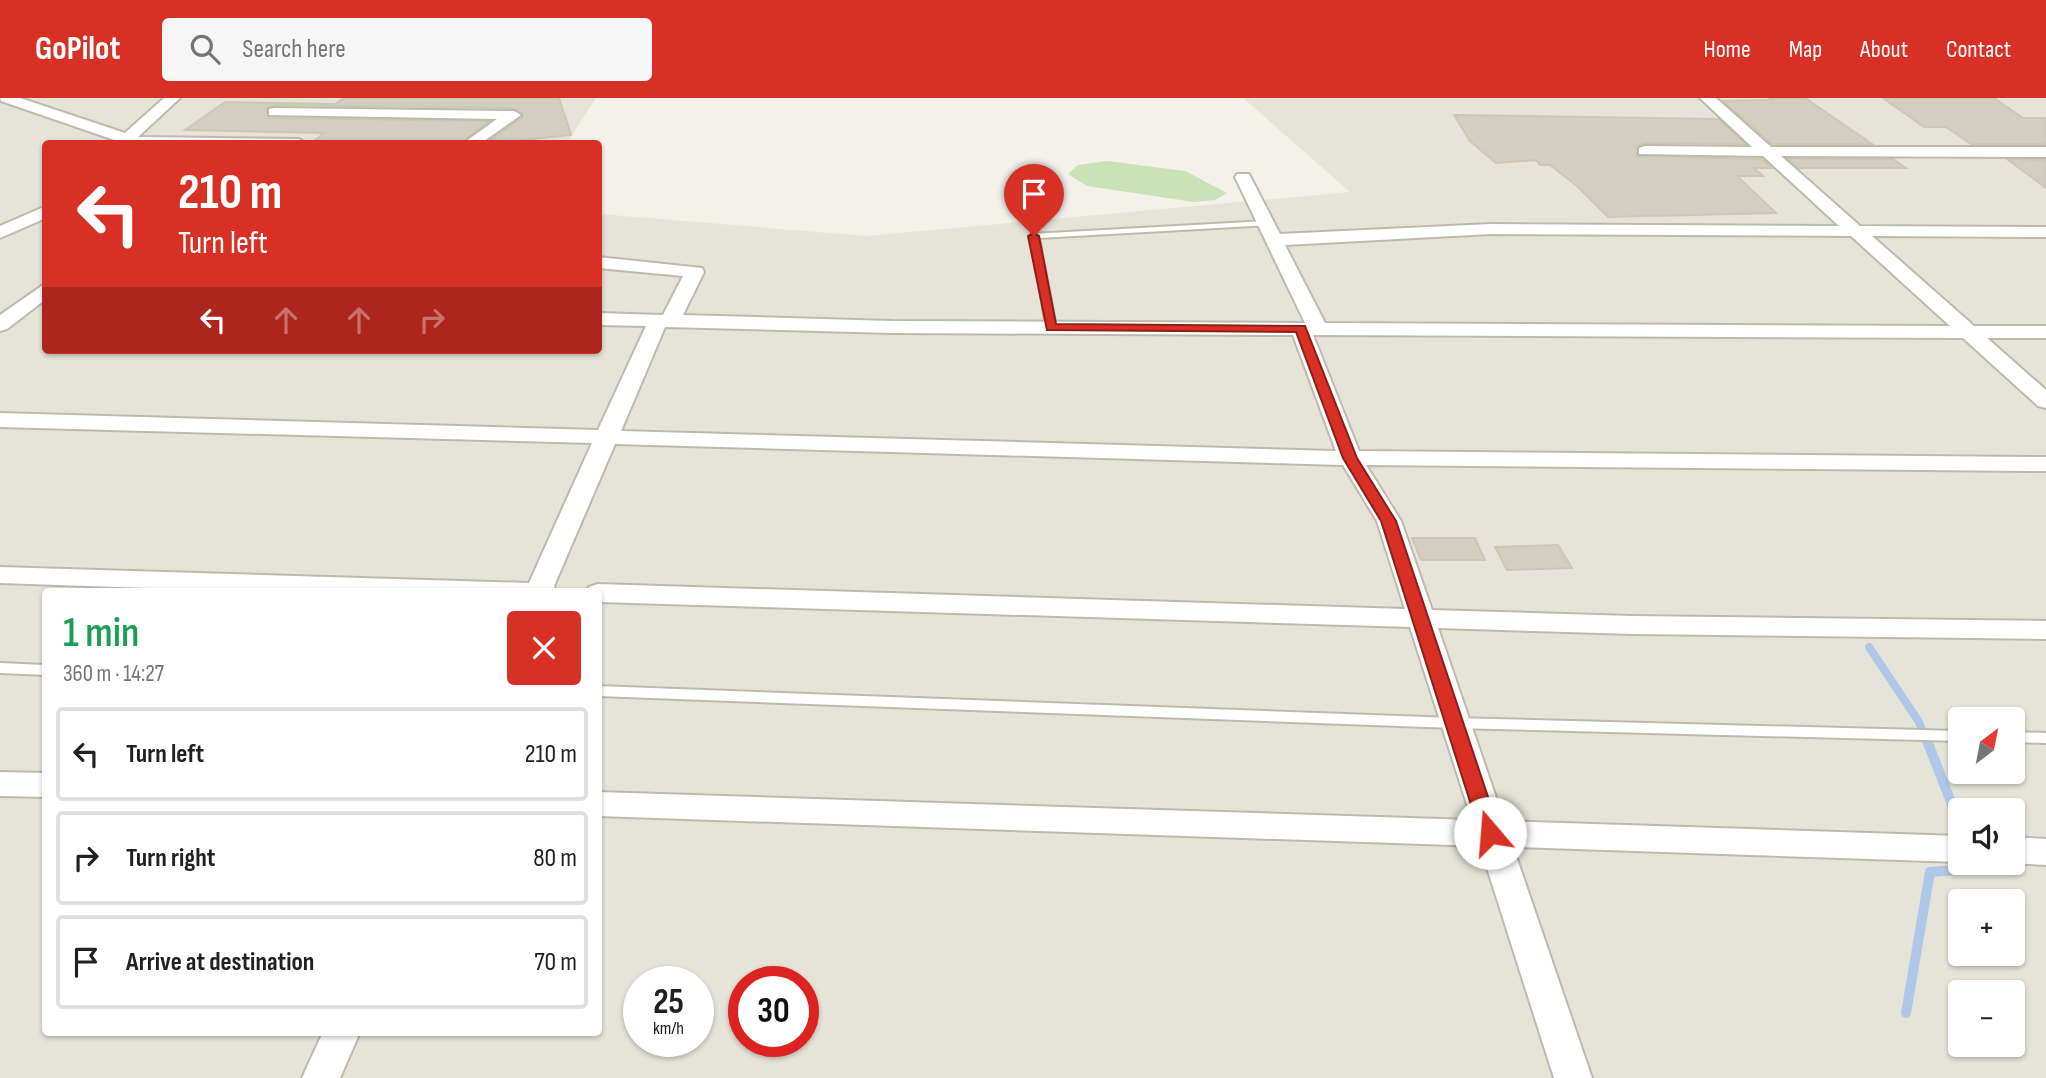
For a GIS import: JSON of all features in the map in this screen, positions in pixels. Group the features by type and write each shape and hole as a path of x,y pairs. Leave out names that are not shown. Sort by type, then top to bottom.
{"street":[{"path":"6,98 130,140"},
{"path":"138,140 173,98"},
{"path":"236,140 290,98"},
{"path":"1707,98 2046,401"},
{"path":"264,120 518,111 475,140"},
{"path":"1645,151 2046,152"},
{"path":"1243,177 1271,231 1310,329 1350,458 1389,521 1418,618 1573,1078"},
{"path":"0,233 42,213"},
{"path":"0,215 25,222 42,223"},
{"path":"1271,231 1491,229 2046,232"},
{"path":"539,588 607,436 664,321 695,272 602,262"},
{"path":"0,303 36,304"},
{"path":"0,326 36,304"},
{"path":"602,319 1051,327 2046,332"},
{"path":"0,420 1350,458 2046,464"},
{"path":"0,575 437,588"},
{"path":"602,593 1632,625 2046,630"},
{"path":"0,784 42,785"},
{"path":"602,804 1948,849"},
{"path":"2025,851 2046,852"},
{"path":"321,1078 340,1036"}],"lane":[{"path":"1051,327 1034,236 1271,231"},
{"path":"0,668 42,670"},
{"path":"602,691 1453,723 1948,736"},
{"path":"2025,737 2046,738"}],"shaded area":[{"path":"0,98 596,98 569,140 42,140 42,354 602,354 602,214 866,236 1350,192 1243,98 2046,98 2046,1078 0,1078"}],"green space":[{"path":"1107,161 1185,171 1227,193 1215,200 1194,202 1087,186 1068,174 1078,165"}],"building":[{"path":"344,98 559,98 571,135 491,140 523,117 522,113 514,108 274,105 266,109 269,118 489,121 465,140 315,140 324,133 185,130 225,102 335,104"},
{"path":"1769,98 1805,98 1872,144 1772,144 1723,101 1772,100"},
{"path":"1883,98 1994,98 2023,118 2046,118 2046,144 1971,144 1946,127 1924,127"},
{"path":"1454,115 1719,119 1745,144 1645,143 1637,146 1637,156 1762,159 1772,168 1754,168 1763,176 1737,176 1776,213 1608,217 1578,187 1550,165 1540,165 1536,160 1496,163 1470,141"},
{"path":"1788,159 1893,159 1906,168 1799,168"},
{"path":"2007,159 2046,160 2046,188"},
{"path":"1412,538 1475,538 1485,560 1421,560"},
{"path":"1558,545 1572,568 1507,570 1495,547"}],"waterway":[{"path":"1869,647 1919,722 1926,740"},
{"path":"1926,738 1949,798"},
{"path":"1906,1013 1930,872 1948,871"}],"route":[{"path":"1034,236 1051,327 1301,329 1350,458 1389,521 1418,618 1490,833"}]}
